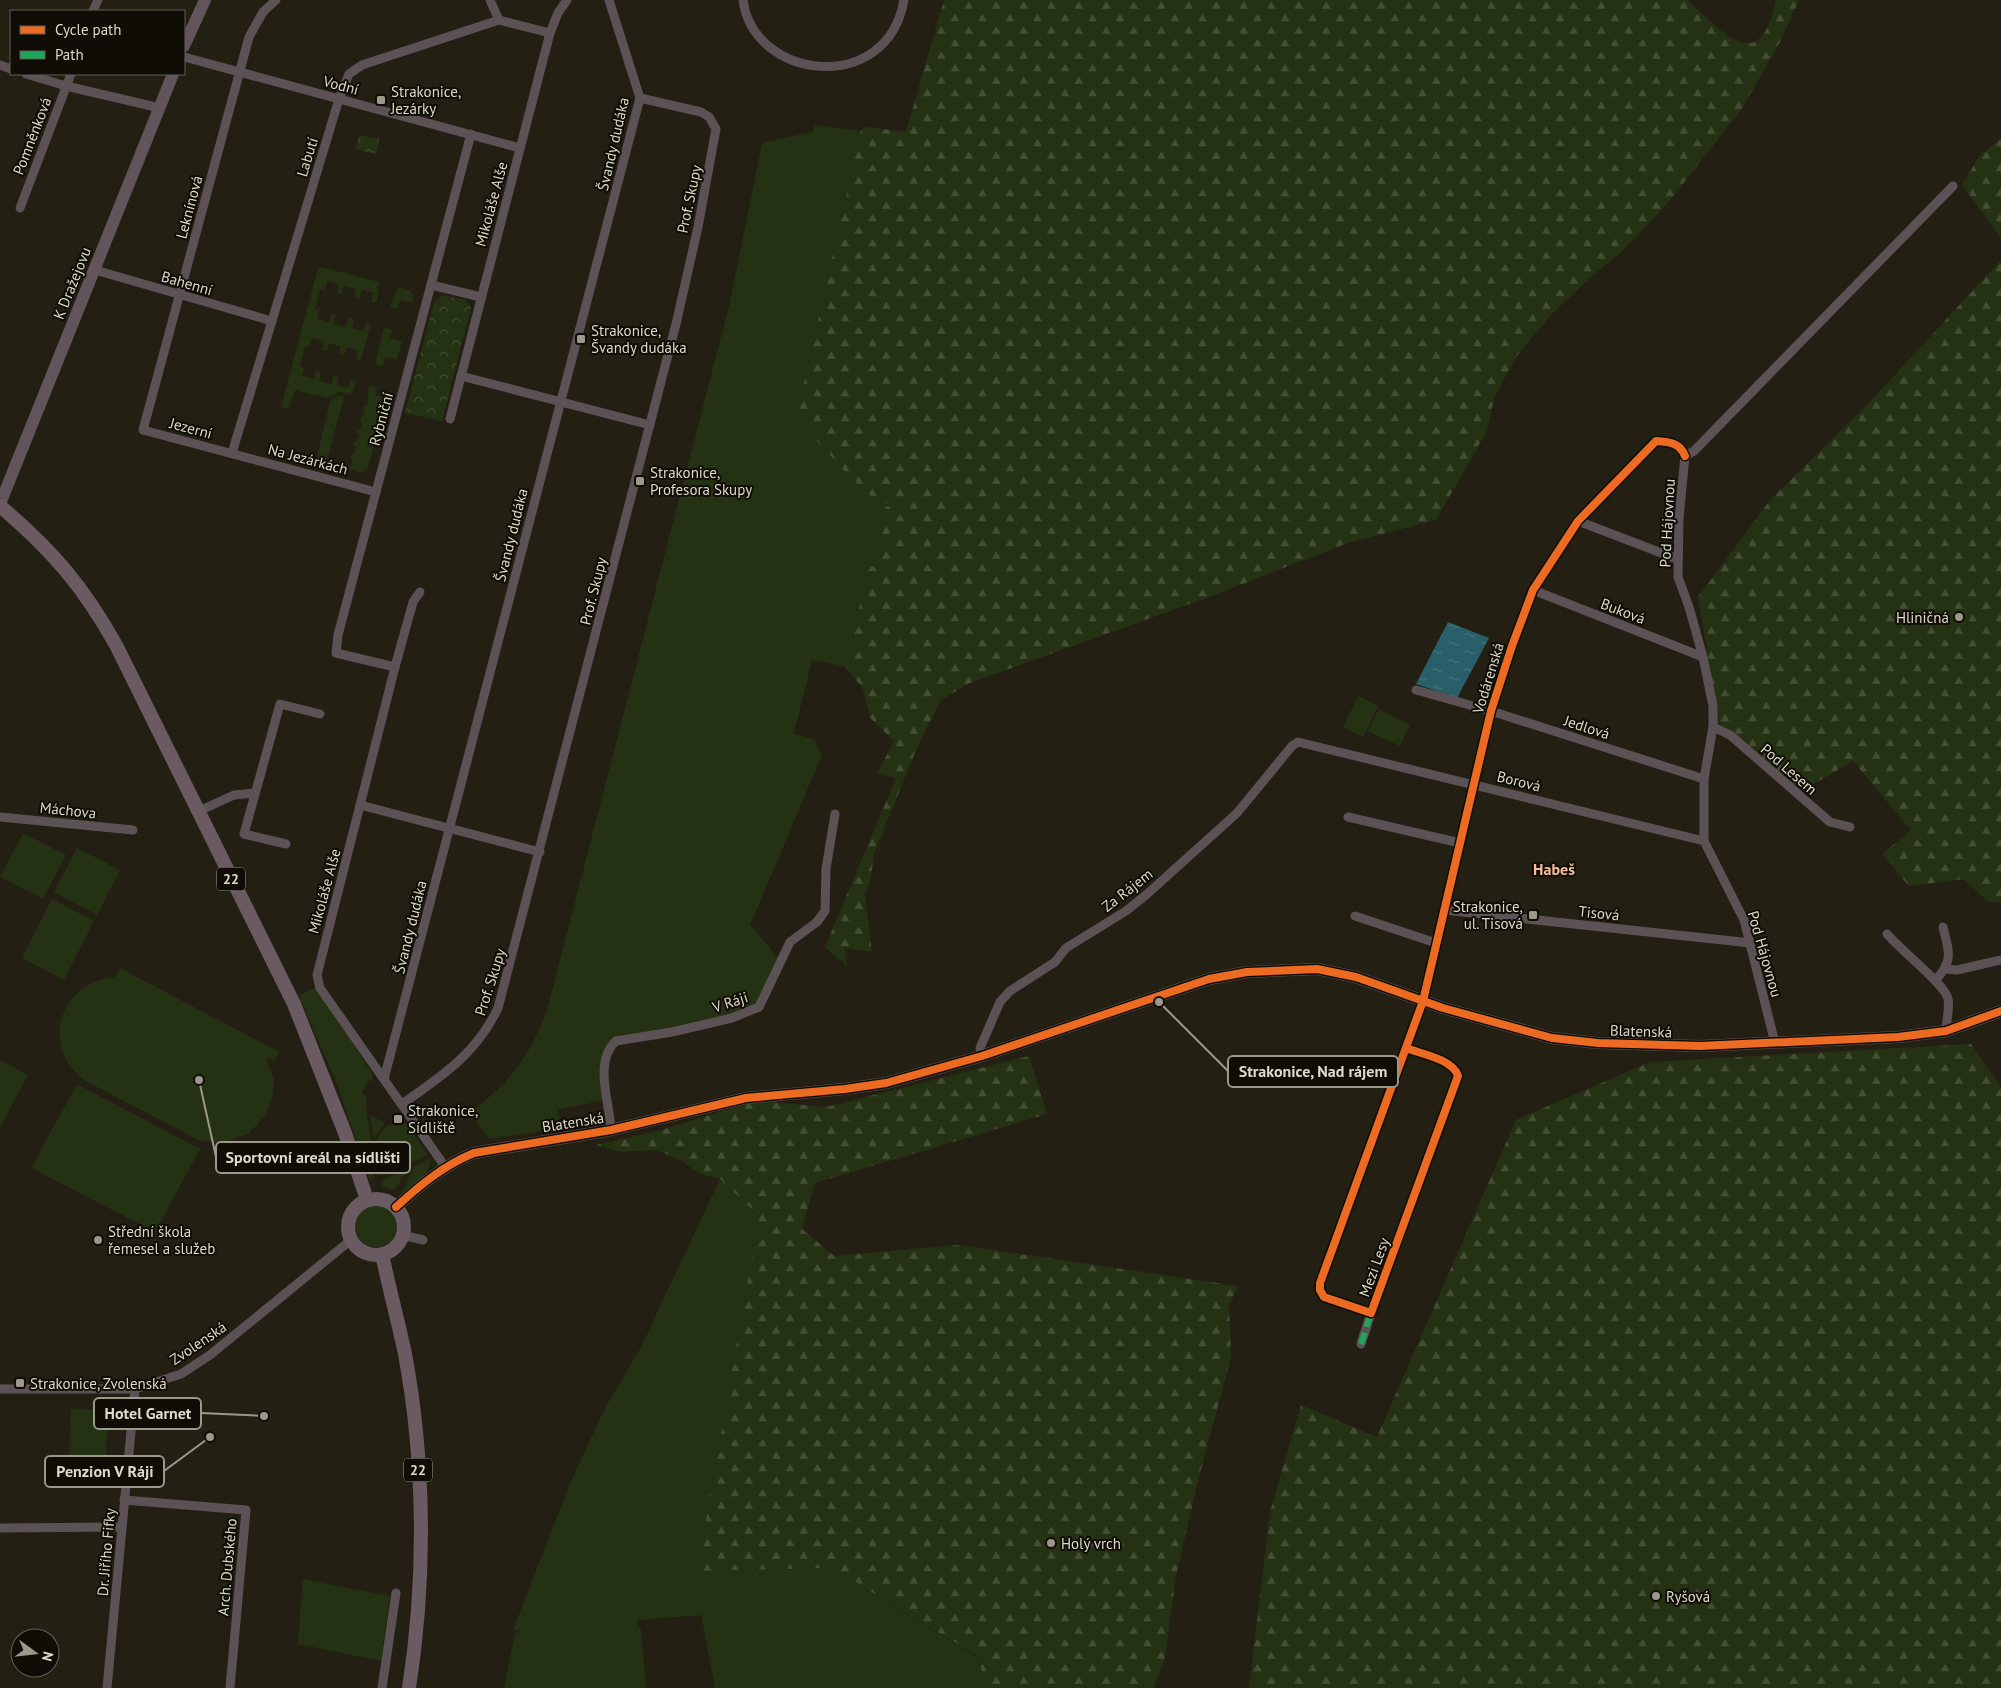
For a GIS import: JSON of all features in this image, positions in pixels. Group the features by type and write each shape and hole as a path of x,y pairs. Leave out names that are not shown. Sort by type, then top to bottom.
{"main road":[{"name":"22","path":"0,505 46,548 84,591 116,647 294,1004 342,1125 367,1200"},
{"path":"367,1200 382,1200 396,1207 403,1220 402,1235 395,1247 382,1254 364,1252 351,1240 348,1233 350,1217 359,1204 367,1200"},
{"name":"22","path":"382,1254 405,1356 418,1465 419,1576 409,1688"}],"street":[{"path":"185,44 205,0"},
{"name":"Leknínová","path":"143,430 249,37 255,24 276,0"},
{"path":"490,0 499,20 550,33"},
{"name":"Mikoláše Alše","path":"450,419 550,33 558,12 567,0"},
{"name":"Švandy dudáka","path":"384,1079 559,402 640,98 608,0"},
{"path":"743,0 749,22 769,46 794,60 821,68 856,63 870,56 891,32 902,10 904,0"},
{"name":"Labutí","path":"232,454 339,99 349,74 362,64 499,20"},
{"name":"Vodní","path":"185,57 520,148"},
{"path":"29,75 66,86 160,108"},
{"name":"Pomněnková","path":"20,208 71,75"},
{"name":"K Dražejovu","path":"0,505 173,75"},
{"name":"Prof. Skupy","path":"402,1104 460,1061 489,1028 498,1008 676,324 716,135 713,122 702,112 640,98"},
{"name":"Rybniční","path":"395,667 336,653 338,635 471,134"},
{"path":"1685,456 1694,452 1953,186"},
{"name":"Bahenní","path":"95,270 272,321"},
{"path":"431,285 481,297"},
{"path":"461,376 650,425"},
{"name":"Jezerní","path":"143,430 232,454"},
{"name":"Vodárenská","path":"1423,1001 1491,712 1512,646 1533,590 1578,521 1656,441 1682,448 1685,456"},
{"name":"Na Jezárkách","path":"232,454 376,492"},
{"name":"Pod Hájovnou","path":"1685,456 1677,559 1678,577 1689,607 1703,657 1713,706 1713,727 1704,779 1702,811 1704,840 1744,920 1775,1043"},
{"path":"1578,521 1677,559"},
{"name":"Buková","path":"1533,590 1703,657"},
{"name":"Mikoláše Alše","path":"420,592 413,602 395,667 317,975 320,988 446,1168"},
{"name":"Jedlová","path":"1416,690 1704,779"},
{"path":"286,844 244,834 254,793 280,704 320,714"},
{"name":"Pod Lesem","path":"1713,727 1730,735 1830,822 1850,827"},
{"name":"Borová","path":"1298,742 1704,840"},
{"name":"Za Rájem","path":"982,1056 980,1048 1000,1002 1010,991 1055,962 1066,948 1126,911 1146,895 1237,812 1292,746 1298,742"},
{"path":"197,812 234,795 254,793"},
{"path":"360,805 540,852"},
{"name":"V Ráji","path":"611,1130 605,1062 611,1046 616,1041 672,1032 732,1018 753,1011 763,1003 790,942 817,922 825,911 826,869 835,814"},
{"name":"Máchova","path":"0,817 133,830"},
{"path":"1348,817 1460,843"},
{"name":"Tisová","path":"1444,910 1751,942"},
{"path":"1355,916 1436,942"},
{"path":"1936,980 1946,969 1950,957 1943,927"},
{"path":"1886,934 1936,980 1948,999 1946,1031"},
{"path":"1946,969 1957,970 2001,960"},
{"name":"Blatenská","path":"396,1207 461,1158 486,1150 611,1130 746,1098 845,1089 886,1083 982,1056 1209,979 1247,972 1317,968 1356,977 1423,1001 1552,1038 1598,1043 1700,1046 1898,1037 1946,1031 2001,1011"},
{"name":"Mezi Lesy","path":"1371,1314 1324,1297 1320,1290 1320,1283 1423,1001"},
{"name":"Mezi Lesy","path":"1361,1344 1458,1076 1456,1070 1450,1065 1406,1048"},
{"path":"402,1235 423,1240"},
{"name":"Zvolenská","path":"0,1389 135,1389 181,1374 210,1355 351,1240"},
{"name":"Dr. Jiřího Fifky","path":"107,1688 135,1389"},
{"name":"Arch. Dubského","path":"124,1500 246,1510 230,1688"},
{"path":"0,1528 122,1527"},
{"path":"382,1688 396,1593"}],"green space":[{"path":"944,0 1687,0 1726,34 1739,41 1750,43 1760,38 1769,24 1776,0 1799,0 1780,42 1741,110 1667,204 1618,255 1592,276 1551,315 1515,358 1494,399 1487,431 1436,520 1348,543 1217,594 970,683 941,700 918,745 874,854 871,876 865,896 872,952 845,948 847,966 825,947 896,778 877,774 894,741 870,718 863,689 846,667 868,567 873,567 881,537 885,507 891,505 865,493 796,418 861,131 864,127 906,132"},
{"path":"815,125 861,131 796,418 891,505 885,507 881,537 873,567 868,567 846,667 812,660 794,734 814,739 822,755 750,925 778,957 768,998 750,1013 623,1038 604,1054 603,1100 558,1110 560,1122 556,1129 489,1139 470,1113 497,1090 517,1068 533,1042 547,1010 730,302 762,143 812,132"},
{"path":"359,135 379,139 376,154 355,149"},
{"path":"2001,139 2001,238 1962,185 1980,155"},
{"path":"2001,260 2001,903 1988,902 1964,879 1909,886 1882,854 1911,830 1853,761 1795,795 1716,724 1708,655 1698,597 1771,499 1868,404"},
{"path":"322,267 379,282 376,303 371,302 373,293 362,290 359,299 354,297 356,289 344,286 342,294 337,293 339,284 327,281 325,290 320,289 315,309 319,310 317,319 329,322 331,314 336,315 334,324 346,327 348,318 354,319 352,328 363,331 366,323 371,324 361,360 356,359 358,350 347,347 344,356 339,354 341,346 329,343 327,351 322,350 324,341 312,338 310,347 305,346 300,366 304,368 302,376 314,379 316,371 321,372 319,381 331,384 334,375 339,377 337,385 348,388 351,380 356,381 352,395 339,392 328,398 295,390 289,409 281,407 318,268"},
{"path":"398,287 410,290 414,297 412,303 400,300 398,309 390,307"},
{"path":"442,295 465,300 471,308 442,421 405,413 434,303"},
{"path":"384,327 392,330 390,338 402,341 397,360 385,357 383,366 375,364"},
{"path":"369,385 377,387 375,395 387,399 367,471 363,473 316,461 330,401 337,396 344,396 327,461 351,467 353,459 350,458 351,454 354,454 356,446 353,445 354,442 357,442 359,434 356,433 357,429 360,430 362,422 360,421 365,410 363,409 364,405 367,405"},
{"path":"1358,696 1378,706 1363,737 1343,727"},
{"path":"1379,709 1410,725 1400,746 1368,731"},
{"path":"23,833 66,855 43,899 0,877"},
{"path":"77,848 120,870 97,915 54,892"},
{"path":"52,899 94,921 64,980 22,958"},
{"path":"120,968 279,1052 275,1061 266,1057 274,1080 272,1099 266,1115 248,1134 222,1143 198,1140 84,1080 70,1066 62,1050 60,1033 62,1017 69,1003 81,990 96,981 115,977"},
{"path":"315,988 362,1053 360,1055 373,1075 372,1082 368,1080 362,1094 366,1096 375,1174 370,1181 337,1084 299,996"},
{"path":"1971,1044 2001,1087 2001,1688 1249,1688 1270,1512 1301,1405 1377,1437 1516,1120 1650,1062"},
{"path":"1029,1056 1047,1114 815,1183 802,1229 834,1256 959,1245 1238,1286 1229,1305 1231,1357 1199,1477 1176,1576 1165,1657 1154,1688 987,1688 977,1656 832,1568 697,1571 759,1216 720,1179 698,1173 682,1161 657,1150 621,1152 596,1145 658,1131 755,1101 826,1107"},
{"path":"0,1060 28,1075 0,1128"},
{"path":"77,1084 200,1149 155,1232 31,1168"},
{"path":"372,1116 385,1123 374,1138 370,1117"},
{"path":"407,1124 428,1155 380,1176 375,1156 379,1135 388,1125"},
{"path":"430,1158 429,1169 426,1174 402,1192 414,1167"},
{"path":"406,1169 398,1186 392,1190 382,1186 383,1180"},
{"path":"720,1179 759,1216 697,1571 832,1568 977,1657 987,1688 715,1688 701,1615 636,1620 641,1630 646,1688 504,1688 515,1633 522,1629 513,1630 571,1481 605,1408 641,1347"},
{"path":"372,1205 380,1205 391,1211 397,1226 391,1241 380,1247 372,1247 361,1241 355,1230 355,1222 361,1211"},
{"path":"71,1409 108,1410 106,1458 69,1457"},
{"path":"86,1474 100,1476 102,1481 97,1487 86,1483"},
{"path":"303,1579 390,1596 381,1661 298,1644"}],"water":[{"path":"1448,622 1489,638 1457,698 1416,684"}],"marked path":[{"path":"1361,1344 1371,1313"}],"cycle path":[{"path":"1406,1048 1443,1061 1450,1065 1458,1076 1371,1313 1324,1297 1320,1290 1320,1283 1423,1001 1491,711 1512,646 1533,590 1578,521 1656,441 1674,444 1680,448 1685,456"},
{"path":"396,1207 432,1177 474,1153 611,1130 746,1098 845,1089 886,1083 982,1056 1209,979 1247,972 1317,969 1356,977 1443,1008 1552,1038 1598,1043 1700,1046 1898,1037 1946,1031 2001,1011"}],"place":[{"name":"Strakonice, Jezárky","path":"381,100"},
{"name":"Strakonice, Švandy dudáka","path":"581,339"},
{"name":"Strakonice, Profesora Skupy","path":"640,481"},
{"name":"Hliničná","path":"1959,617"},
{"name":"Strakonice, ul. Tisová","path":"1533,915"},
{"name":"Strakonice, Nad rájem","path":"1159,1002"},
{"name":"Sportovní areál na sídlišti","path":"199,1080"},
{"name":"Strakonice, Sídliště","path":"398,1119"},
{"name":"Střední škola řemesel a služeb","path":"98,1240"},
{"name":"Strakonice, Zvolenská","path":"20,1383"},
{"name":"Hotel Garnet","path":"264,1416"},
{"name":"Penzion V Ráji","path":"210,1437"},
{"name":"Holý vrch","path":"1051,1543"},
{"name":"Ryšová","path":"1656,1596"}],"district":[{"name":"Habeš","path":"1554,869"}]}
